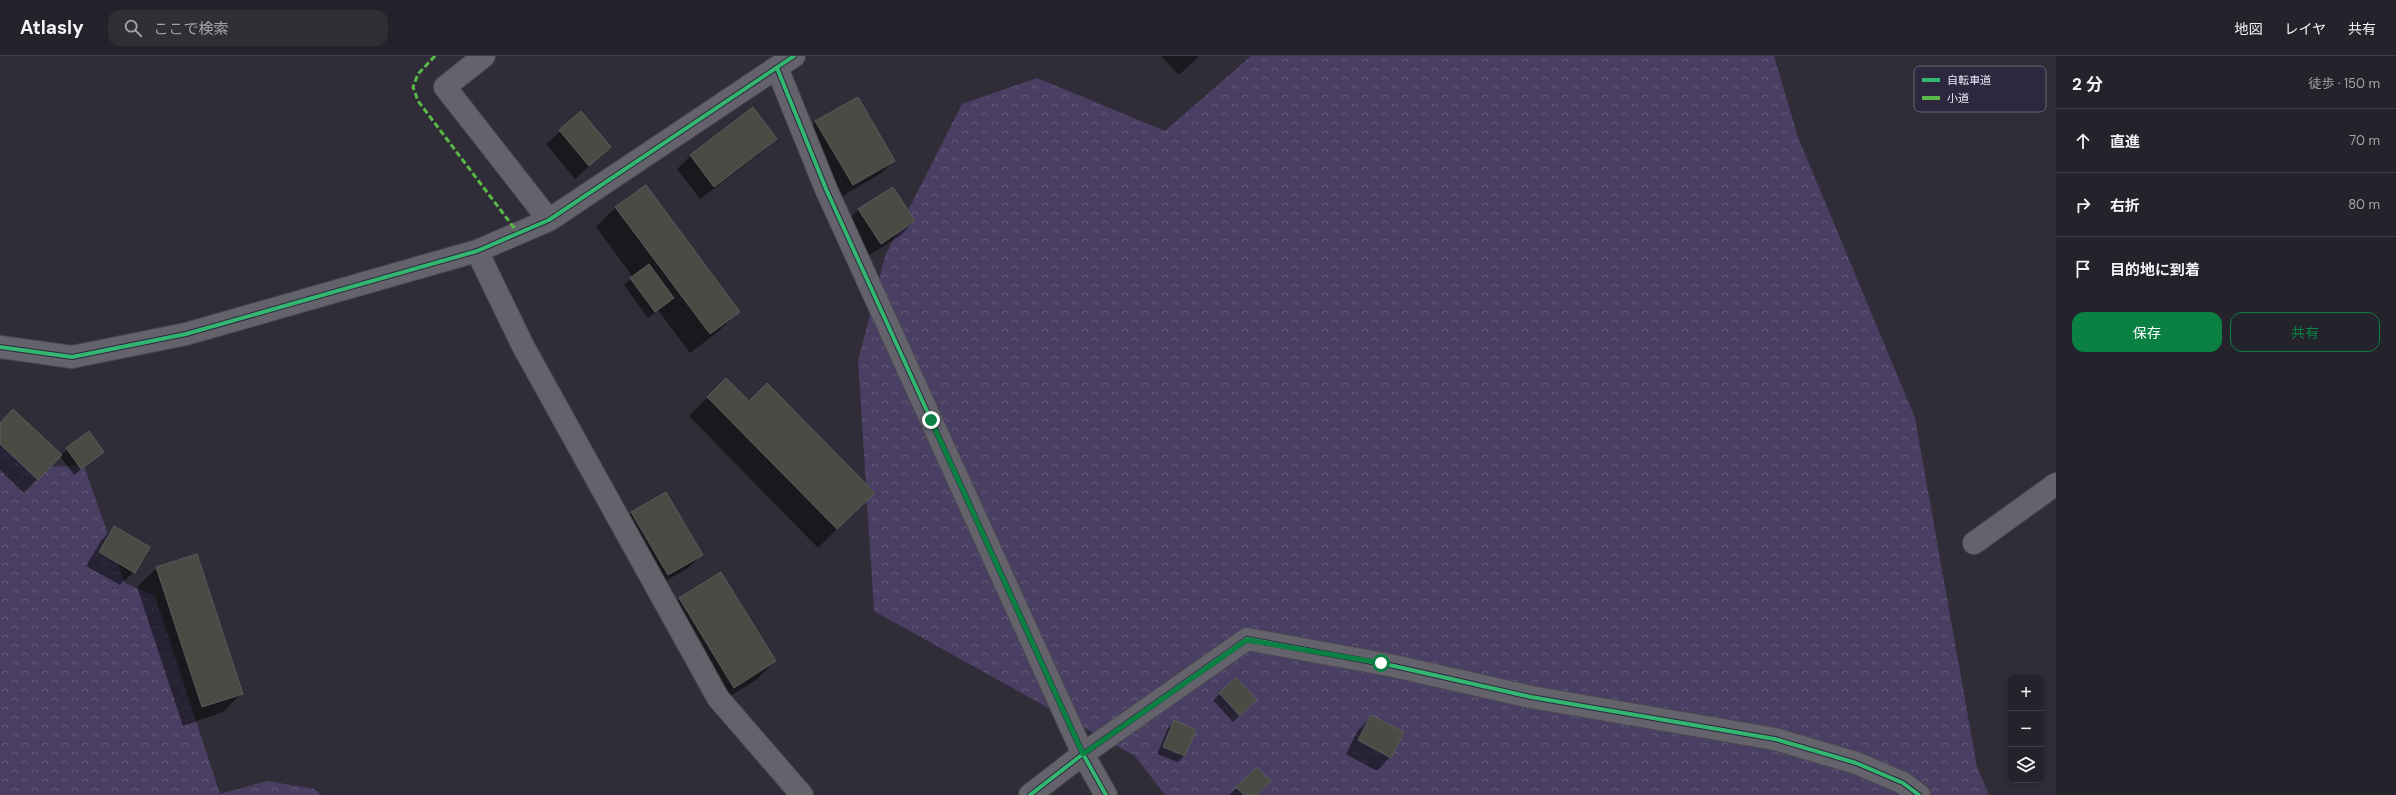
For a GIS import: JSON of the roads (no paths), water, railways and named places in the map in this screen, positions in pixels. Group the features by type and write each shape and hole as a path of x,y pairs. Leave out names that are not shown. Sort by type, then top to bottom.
{"street":[{"path":"484,56 445,87 549,220"},
{"path":"0,347 72,357 186,334 477,251 549,220 794,56"},
{"path":"777,68 826,188 1083,754 1106,795"},
{"path":"477,251 522,346 718,698 802,795"},
{"path":"1974,543 2056,484"},
{"path":"1030,795 1083,754 1247,640 1394,666 1531,697 1775,739 1856,763 1903,784 1919,795"}]}
